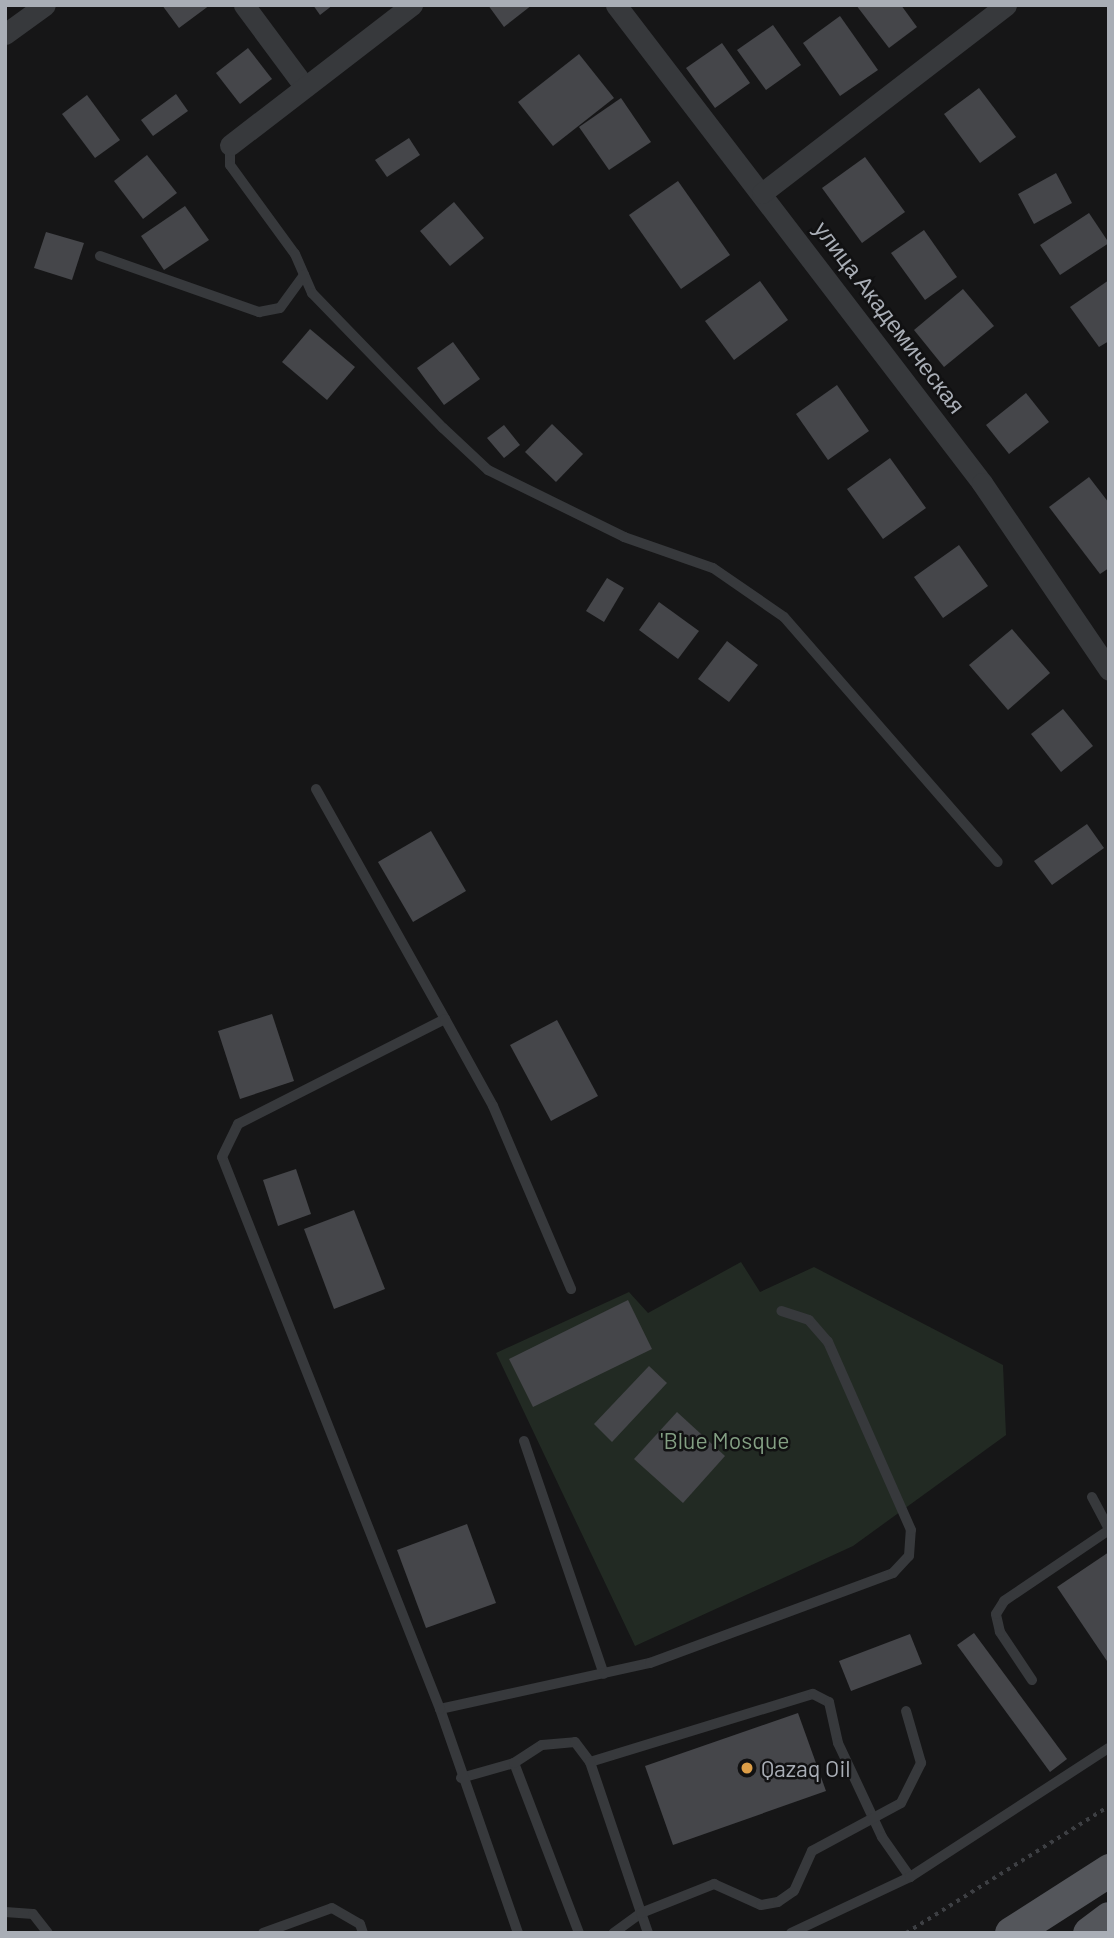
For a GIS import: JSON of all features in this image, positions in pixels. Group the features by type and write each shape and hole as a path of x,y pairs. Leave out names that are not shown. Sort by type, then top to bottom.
{"main road":[{"path":"1011,1933 1109,1870"},
{"path":"1089,1933 1109,1919"}],"street":[{"path":"5,34 45,5"},
{"path":"244,5 305,87"},
{"path":"230,145 412,5"},
{"name":"улица Академическая","path":"616,5 762,192 982,483 1109,670"},
{"path":"762,192 1006,5"}],"lane":[{"path":"230,145 230,165 304,275 312,293 488,470 624,537 713,568 784,617 998,862"},
{"path":"100,256 259,312 280,308 304,275"},
{"path":"316,789 493,1106 571,1289"},
{"path":"445,1019 238,1124 222,1157 440,1709 461,1778 518,1933"},
{"path":"440,1709 650,1663 893,1573 909,1556 911,1530 828,1342 809,1320 781,1311"},
{"path":"524,1441 604,1674"},
{"path":"1032,1680 1000,1632 996,1614 1004,1601 1109,1529 1092,1497"},
{"path":"590,1762 813,1694 830,1702 838,1743 873,1819 910,1877"},
{"path":"613,1933 641,1913 714,1884 761,1905 778,1902 794,1891 811,1851 901,1803 921,1763 906,1711"},
{"path":"461,1778 514,1763 542,1745 575,1742 590,1762 648,1933"},
{"path":"792,1933 910,1877 1109,1748"},
{"path":"514,1763 579,1933"},
{"path":"263,1933 331,1908 360,1924 363,1933"},
{"path":"5,1912 33,1914 48,1933"}],"path":[{"path":"906,1933 1109,1806"}],"green space":[{"name":"'Blue Mosque","path":"741,1262 760,1292 814,1267 1003,1365 1006,1435 853,1546 635,1646 496,1353 629,1292 648,1313"}],"building":[{"path":"162,5 210,5 179,28"},
{"path":"313,5 333,5 320,15"},
{"path":"488,5 532,5 504,27"},
{"path":"856,5 901,5 917,27 889,48"},
{"path":"840,16 878,70 840,96 803,43"},
{"path":"773,25 801,65 766,90 737,50"},
{"path":"722,43 750,83 715,108 686,68"},
{"path":"248,48 272,79 240,104 216,73"},
{"path":"579,54 614,98 553,146 518,102"},
{"path":"979,88 1016,137 980,163 944,114"},
{"path":"176,94 188,111 153,136 141,120"},
{"path":"87,95 120,140 95,158 62,114"},
{"path":"621,98 651,142 609,170 579,127"},
{"path":"409,138 420,155 387,177 375,160"},
{"path":"147,155 177,193 143,219 114,181"},
{"path":"865,157 905,212 862,243 822,188"},
{"path":"1056,173 1072,203 1034,224 1018,194"},
{"path":"678,181 730,255 681,289 629,215"},
{"path":"454,202 484,238 450,266 420,231"},
{"path":"185,206 209,240 164,270 141,236"},
{"path":"1089,213 1109,243 1060,275 1040,245"},
{"path":"924,230 957,277 925,300 891,253"},
{"path":"46,232 84,243 72,280 34,268"},
{"path":"1109,280 1109,341 1099,347 1070,307"},
{"path":"760,281 788,320 734,360 705,321"},
{"path":"963,289 994,326 944,367 914,330"},
{"path":"310,329 355,367 327,400 282,362"},
{"path":"453,342 480,379 444,405 417,368"},
{"path":"837,385 869,431 828,460 796,414"},
{"path":"1026,393 1049,422 1009,454 986,425"},
{"path":"552,424 583,454 556,482 525,452"},
{"path":"504,425 520,445 504,458 487,438"},
{"path":"890,458 926,508 883,539 847,489"},
{"path":"1089,477 1109,503 1109,568 1100,574 1049,507"},
{"path":"959,545 988,586 943,618 914,577"},
{"path":"607,578 624,588 604,622 586,611"},
{"path":"659,602 699,631 678,659 639,630"},
{"path":"1012,629 1050,673 1008,710 969,665"},
{"path":"727,641 758,665 729,702 698,679"},
{"path":"1063,709 1093,746 1061,772 1031,734"},
{"path":"1087,824 1104,848 1052,885 1034,861"},
{"path":"431,831 466,891 413,922 378,862"},
{"path":"272,1014 294,1081 240,1099 218,1031"},
{"path":"557,1020 598,1096 551,1121 510,1045"},
{"path":"296,1169 311,1214 278,1226 263,1180"},
{"path":"354,1210 385,1289 334,1309 304,1229"},
{"path":"628,1300 652,1349 533,1407 509,1359"},
{"path":"649,1366 667,1383 612,1442 594,1424"},
{"path":"677,1412 725,1456 683,1503 634,1459"},
{"path":"467,1524 496,1603 426,1628 397,1550"},
{"path":"1109,1552 1109,1664 1057,1587"},
{"path":"974,1633 1067,1759 1050,1772 957,1645"},
{"path":"910,1634 922,1664 851,1691 839,1661"},
{"path":"798,1713 826,1791 673,1845 645,1766"}],"place":[{"name":"Qazaq Oil","path":"747,1768"}]}
